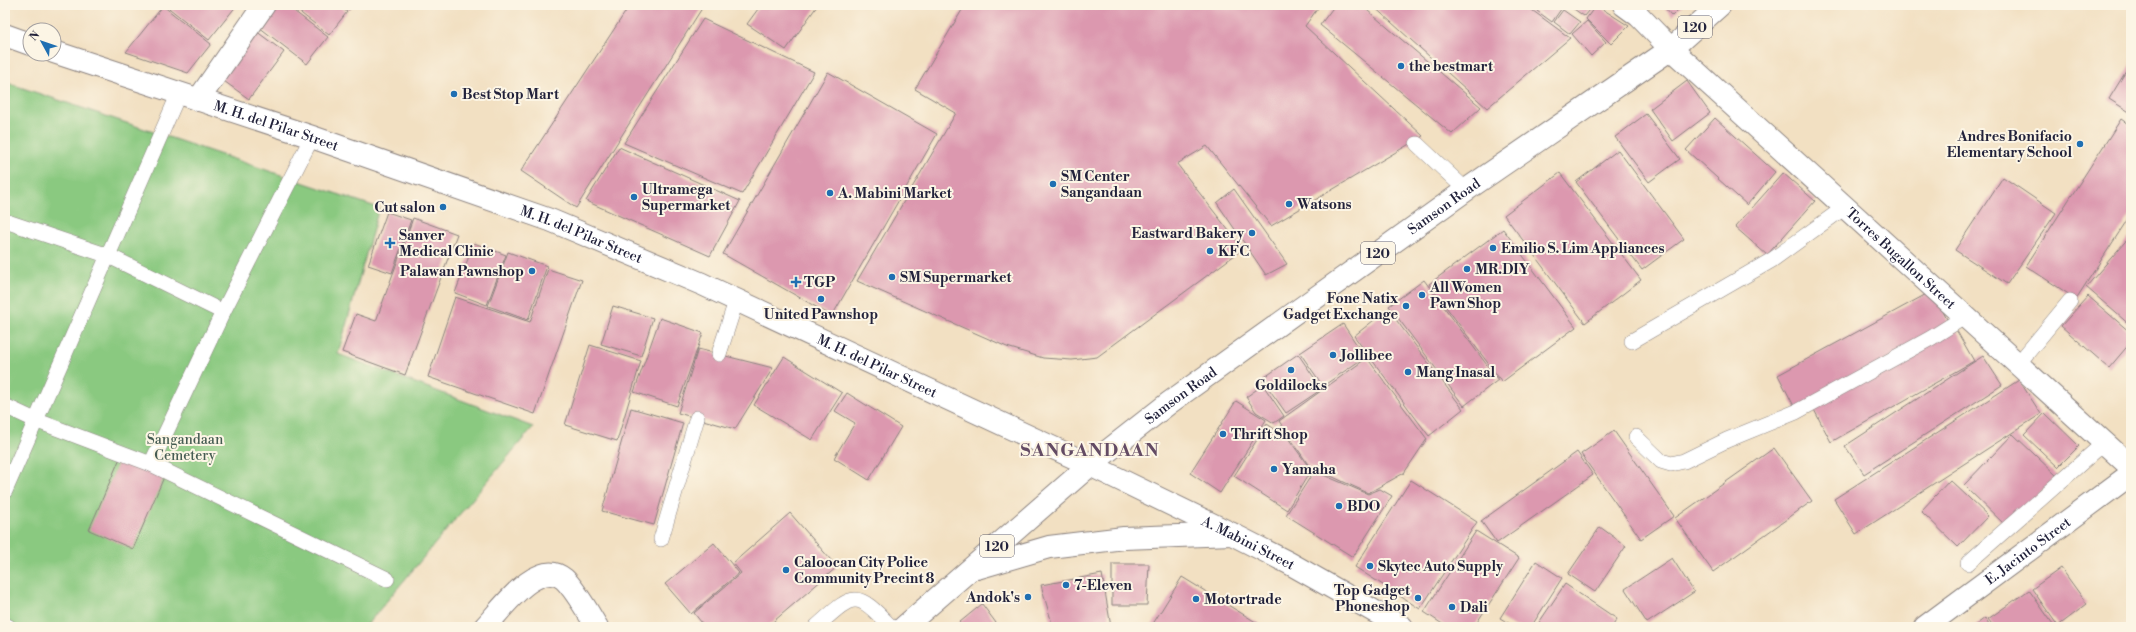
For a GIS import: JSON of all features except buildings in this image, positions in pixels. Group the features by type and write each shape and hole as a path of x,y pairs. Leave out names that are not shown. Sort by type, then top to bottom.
{"main road":[{"path":"188,97 264,5"},
{"name":"Torres Bugallon Street","path":"1624,5 1639,16 1671,49 2131,467"},
{"name":"Samson Road","path":"1090,465 1168,403 1466,190 1671,49 1720,5"},
{"path":"5,35 22,41"},
{"name":"M. H. del Pilar Street","path":"62,55 312,137 550,220 702,284 1090,465"},
{"name":"A. Mabini Street","path":"1090,465 1289,563 1402,627"},
{"name":"120","path":"904,627 1090,465"},
{"name":"E. Jacinto Street","path":"1925,627 2131,474"},
{"path":"970,570 1049,548 1124,538 1232,534"},
{"path":"485,627 525,584 542,575 555,574 564,580 597,627"}],"lane":[{"path":"5,491 35,420 109,256 188,97"},
{"path":"151,464 223,312 312,137"},
{"path":"1417,144 1466,190"},
{"path":"1632,341 1772,260 1845,207"},
{"path":"5,221 109,256 223,312"},
{"path":"718,354 736,301"},
{"path":"2018,364 2070,301"},
{"path":"1636,437 1661,461 1671,464 1684,461 1727,440 1796,412 1931,338 1966,316"},
{"path":"5,406 35,420 151,464 387,579"},
{"path":"661,539 697,418"},
{"path":"1968,563 2104,443"},
{"path":"816,627 848,600 856,599 866,602 891,627"}],"green space":[{"name":"Sangandaan Cemetery","path":"5,82 379,208 338,354 533,427 365,627 5,627"}],"place":[{"name":"the bestmart","path":"1401,66"},
{"name":"Best Stop Mart","path":"454,94"},
{"name":"Andres Bonifacio Elementary School","path":"2080,144"},
{"name":"SM Center Sangandaan","path":"1053,184"},
{"name":"A. Mabini Market","path":"830,193"},
{"name":"Ultramega Supermarket","path":"634,197"},
{"name":"Watsons","path":"1289,204"},
{"name":"Cut salon","path":"443,207"},
{"name":"Eastward Bakery","path":"1252,233"},
{"name":"Sanver Medical Clinic","path":"390,243"},
{"name":"Emilio S. Lim Appliances","path":"1493,248"},
{"name":"KFC","path":"1210,251"},
{"name":"MR.DIY","path":"1467,269"},
{"name":"Palawan Pawnshop","path":"532,271"},
{"name":"SM Supermarket","path":"892,277"},
{"name":"TGP","path":"796,282"},
{"name":"All Women Pawn Shop","path":"1422,295"},
{"name":"United Pawnshop","path":"821,299"},
{"name":"Fone Natix Gadget Exchange","path":"1406,306"},
{"name":"Jollibee","path":"1333,355"},
{"name":"Goldilocks","path":"1291,370"},
{"name":"Mang Inasal","path":"1408,372"},
{"name":"Thrift Shop","path":"1223,434"},
{"name":"Yamaha","path":"1274,469"},
{"name":"BDO","path":"1339,506"},
{"name":"Skytec Auto Supply","path":"1370,566"},
{"name":"Caloocan City Police Community Precint 8","path":"786,570"},
{"name":"7-Eleven","path":"1066,585"},
{"name":"Andok's","path":"1028,597"},
{"name":"Top Gadget Phoneshop","path":"1418,598"},
{"name":"Motortrade","path":"1196,599"},
{"name":"Dali","path":"1452,607"}],"district":[{"name":"SANGANDAAN","path":"1090,450"}]}
